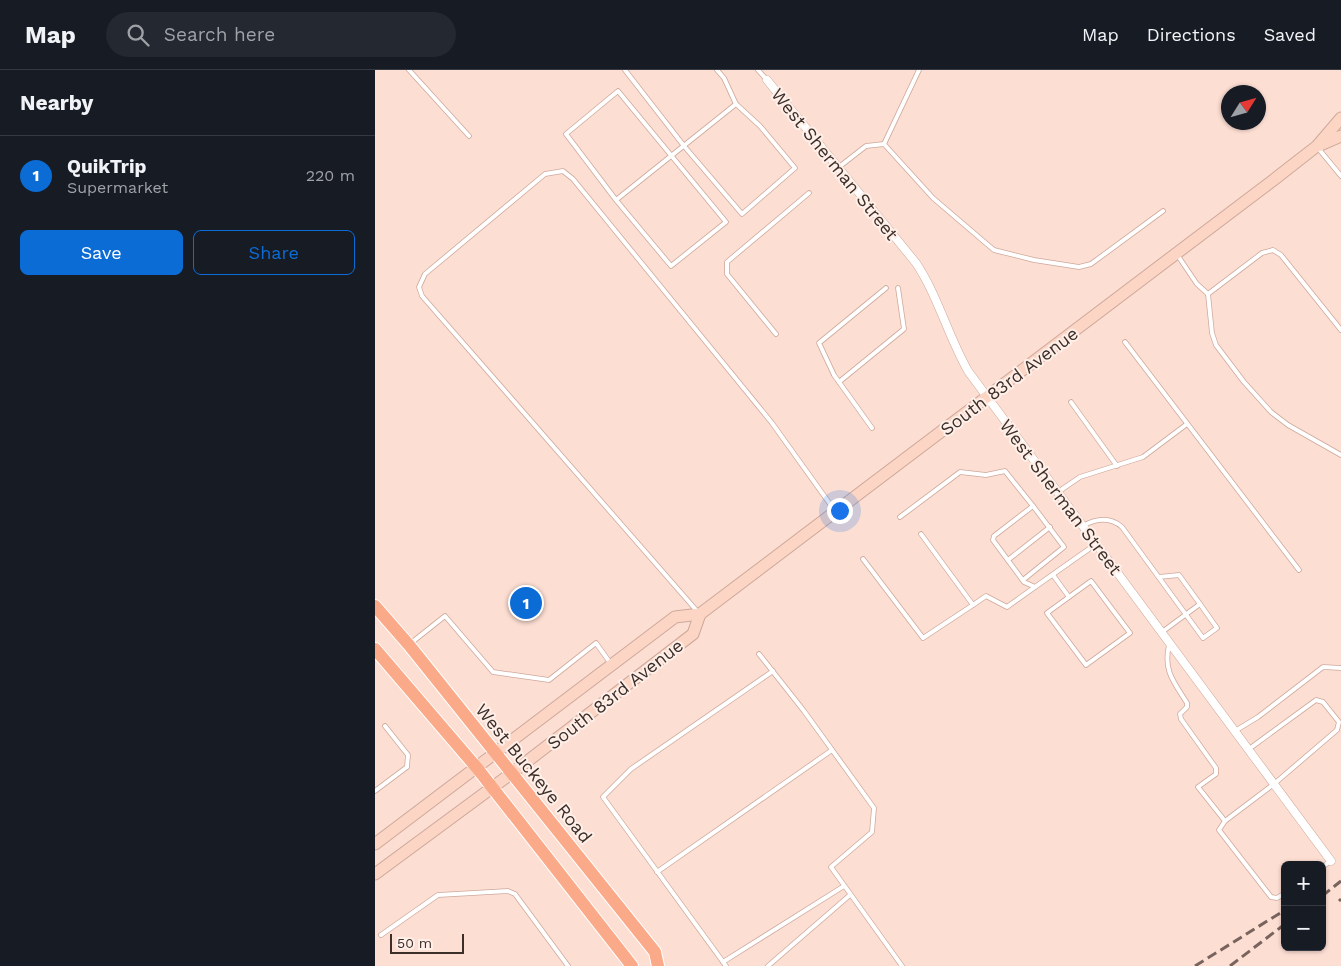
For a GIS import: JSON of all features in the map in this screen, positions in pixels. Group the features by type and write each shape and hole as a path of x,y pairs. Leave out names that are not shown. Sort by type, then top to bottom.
{"main road":[{"name":"South 83rd Avenue","path":"375,844 675,617 700,614 837,513 1317,146 1341,118"},
{"name":"South 83rd Avenue","path":"1317,146 1341,136"},
{"name":"West Buckeye Road","path":"375,606 409,645 655,952 658,966"},
{"name":"South 83rd Avenue","path":"375,874 512,773 693,634 700,614"},
{"path":"375,649 477,768 632,966"}],"street":[{"name":"West Sherman Street","path":"767,80 925,276 958,354 987,398 1331,861"}],"lane":[{"path":"409,70 469,136"},
{"path":"625,70 684,146 741,214 795,168 760,126 736,104 724,78 717,70"},
{"path":"758,70 767,80"},
{"path":"885,144 919,70"},
{"path":"618,91 726,222 671,266 616,200 565,134 618,91"},
{"path":"616,200 736,104"},
{"path":"839,167 867,146 885,144"},
{"path":"885,144 933,198 994,250 1034,260 1079,267 1091,264 1163,211"},
{"path":"1317,146 1341,176"},
{"path":"700,614 422,296 419,288 425,274 545,174 563,171 573,179 772,423 837,513"},
{"path":"776,334 727,274 727,262 809,193"},
{"path":"1208,294 1263,253 1273,250 1281,255 1341,330"},
{"path":"1177,254 1197,284 1208,294 1212,333 1216,345 1244,382 1271,412 1287,425 1341,455"},
{"path":"872,428 839,382 819,343 886,288"},
{"path":"839,382 904,329 898,288"},
{"path":"1125,342 1299,570"},
{"path":"1071,402 1117,466"},
{"path":"1058,492 1080,477 1143,457 1187,424"},
{"path":"900,517 960,472 987,475 1007,471 1064,547 1023,580"},
{"path":"1033,506 993,538 1023,580 1035,587"},
{"path":"1083,526 1102,520 1117,523 1203,638 1217,628 1179,575 1159,577"},
{"path":"1008,560 1050,527"},
{"path":"921,534 973,604"},
{"path":"863,558 923,638 986,596 1007,607 1096,544"},
{"path":"1053,575 1069,597"},
{"path":"1091,581 1130,633 1086,665 1047,613 1069,597 1091,581"},
{"path":"1161,632 1200,604"},
{"path":"409,645 445,616 493,672 549,680 597,643 613,665"},
{"path":"1170,643 1166,658 1170,677 1187,703 1187,707 1180,714 1181,718 1216,768 1216,774 1198,787 1225,821"},
{"path":"759,654 874,808 871,832 831,867 902,966"},
{"path":"1235,731 1258,717 1323,668 1341,668"},
{"path":"773,671 631,768 603,797 724,964 845,886"},
{"path":"1249,749 1316,700 1323,702 1339,722 1337,730 1275,784 1225,821 1219,830 1271,897 1277,898 1281,896"},
{"path":"375,791 407,767 408,755 385,726"},
{"path":"657,872 832,750"},
{"path":"1326,864 1331,861"},
{"path":"381,935 438,895 508,891 515,894 567,966"},
{"path":"768,966 851,894"}],"railway":[{"path":"1326,893 1341,881"},
{"path":"1195,966 1281,912"},
{"path":"1230,966 1281,927"}],"place":[{"name":"QuikTrip","path":"526,603"}]}
